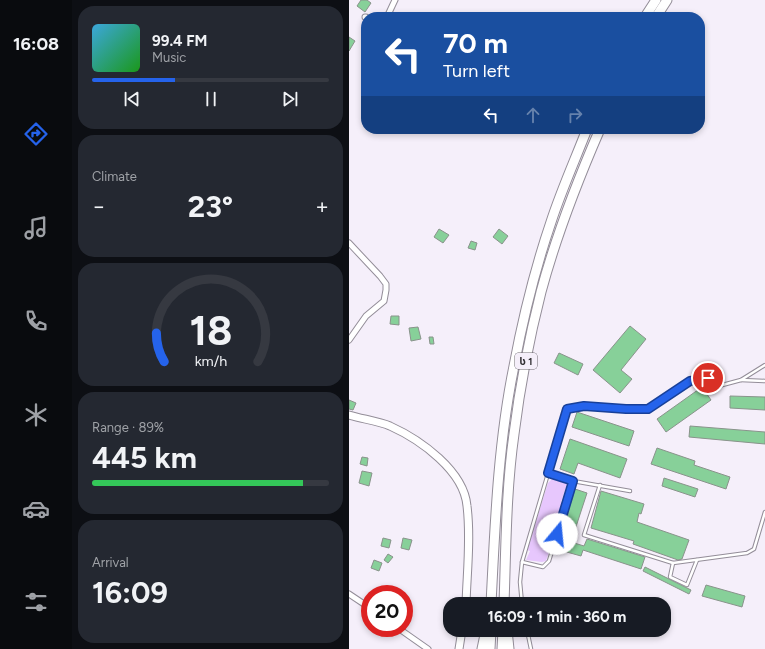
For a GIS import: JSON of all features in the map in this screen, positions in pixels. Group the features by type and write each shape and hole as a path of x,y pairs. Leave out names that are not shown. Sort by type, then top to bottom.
{"highway":[{"path":"648,12 656,0"},
{"path":"659,12 667,0"},
{"name":"ს 1","path":"491,597 496,507 503,435 514,366 531,292 551,222 585,134"},
{"name":"ს 1","path":"504,597 508,508 514,436 531,334 542,290 562,225 578,179 598,134"},
{"path":"482,649 485,637"},
{"path":"490,649 491,637"},
{"path":"502,649 503,637"},
{"path":"508,637 509,649"}],"street":[{"path":"389,12 395,0"},
{"path":"349,243 380,276 386,284 387,290 384,301 365,316 349,340"},
{"path":"349,416 389,425 408,436 440,458 463,487 467,505 468,520 466,597"},
{"path":"349,594 361,602"},
{"path":"411,637 428,649"},
{"path":"459,649 461,637"}],"lane":[{"path":"521,597 520,582 522,562 567,409 584,406 648,409 690,381 708,378 715,388 741,380 765,365"},
{"path":"741,380 765,381"},
{"path":"548,473 573,481 630,491"},
{"path":"522,562 543,567 549,561 573,481"},
{"path":"600,485 585,535 673,563 747,554 754,549 765,512"},
{"path":"673,563 670,577 687,585 697,560"},
{"path":"528,637 531,649"}],"shaded area":[{"path":"552,479 566,482 567,484 561,502 565,503 546,561 526,560 530,551 527,550 548,483"}],"building":[{"path":"361,0 367,0 371,3 365,12 357,6"},
{"path":"349,37 355,41 349,51"},
{"path":"439,229 449,235 443,243 434,237"},
{"path":"499,229 508,236 502,244 493,237"},
{"path":"471,241 477,243 475,250 468,248"},
{"path":"391,316 399,316 399,325 390,324"},
{"path":"630,326 646,339 621,370 632,379 620,393 593,370"},
{"path":"418,327 421,339 411,341 409,328"},
{"path":"429,337 433,337 434,344 430,344"},
{"path":"559,353 583,364 578,375 554,363"},
{"path":"702,387 711,400 666,432 657,419"},
{"path":"730,396 765,397 765,410 730,408"},
{"path":"349,400 356,403 353,410 349,409"},
{"path":"577,412 634,431 629,446 572,427"},
{"path":"690,426 765,432 765,444 689,437"},
{"path":"570,439 627,459 620,478 578,463 574,474 560,469"},
{"path":"657,448 695,461 694,465 730,477 726,489 651,464"},
{"path":"362,457 368,458 367,466 360,464"},
{"path":"362,471 372,473 369,486 359,483"},
{"path":"664,478 698,489 695,497 662,486"},
{"path":"575,489 587,493 571,542 584,546 587,539 645,557 641,569 583,550 581,556 556,549"},
{"path":"601,491 644,504 641,514 639,513 637,522 689,540 682,559 678,560 633,544 634,541 591,528"},
{"path":"383,538 391,540 389,548 381,546"},
{"path":"403,538 412,540 409,550 401,548"},
{"path":"388,554 393,557 388,563 384,560"},
{"path":"374,560 382,563 379,571 371,568"},
{"path":"645,567 691,590 689,594 643,571"},
{"path":"706,585 745,596 742,607 702,596"}],"route":[{"path":"557,534 573,481 548,473 567,409 584,406 648,409 690,381 708,378"}]}
